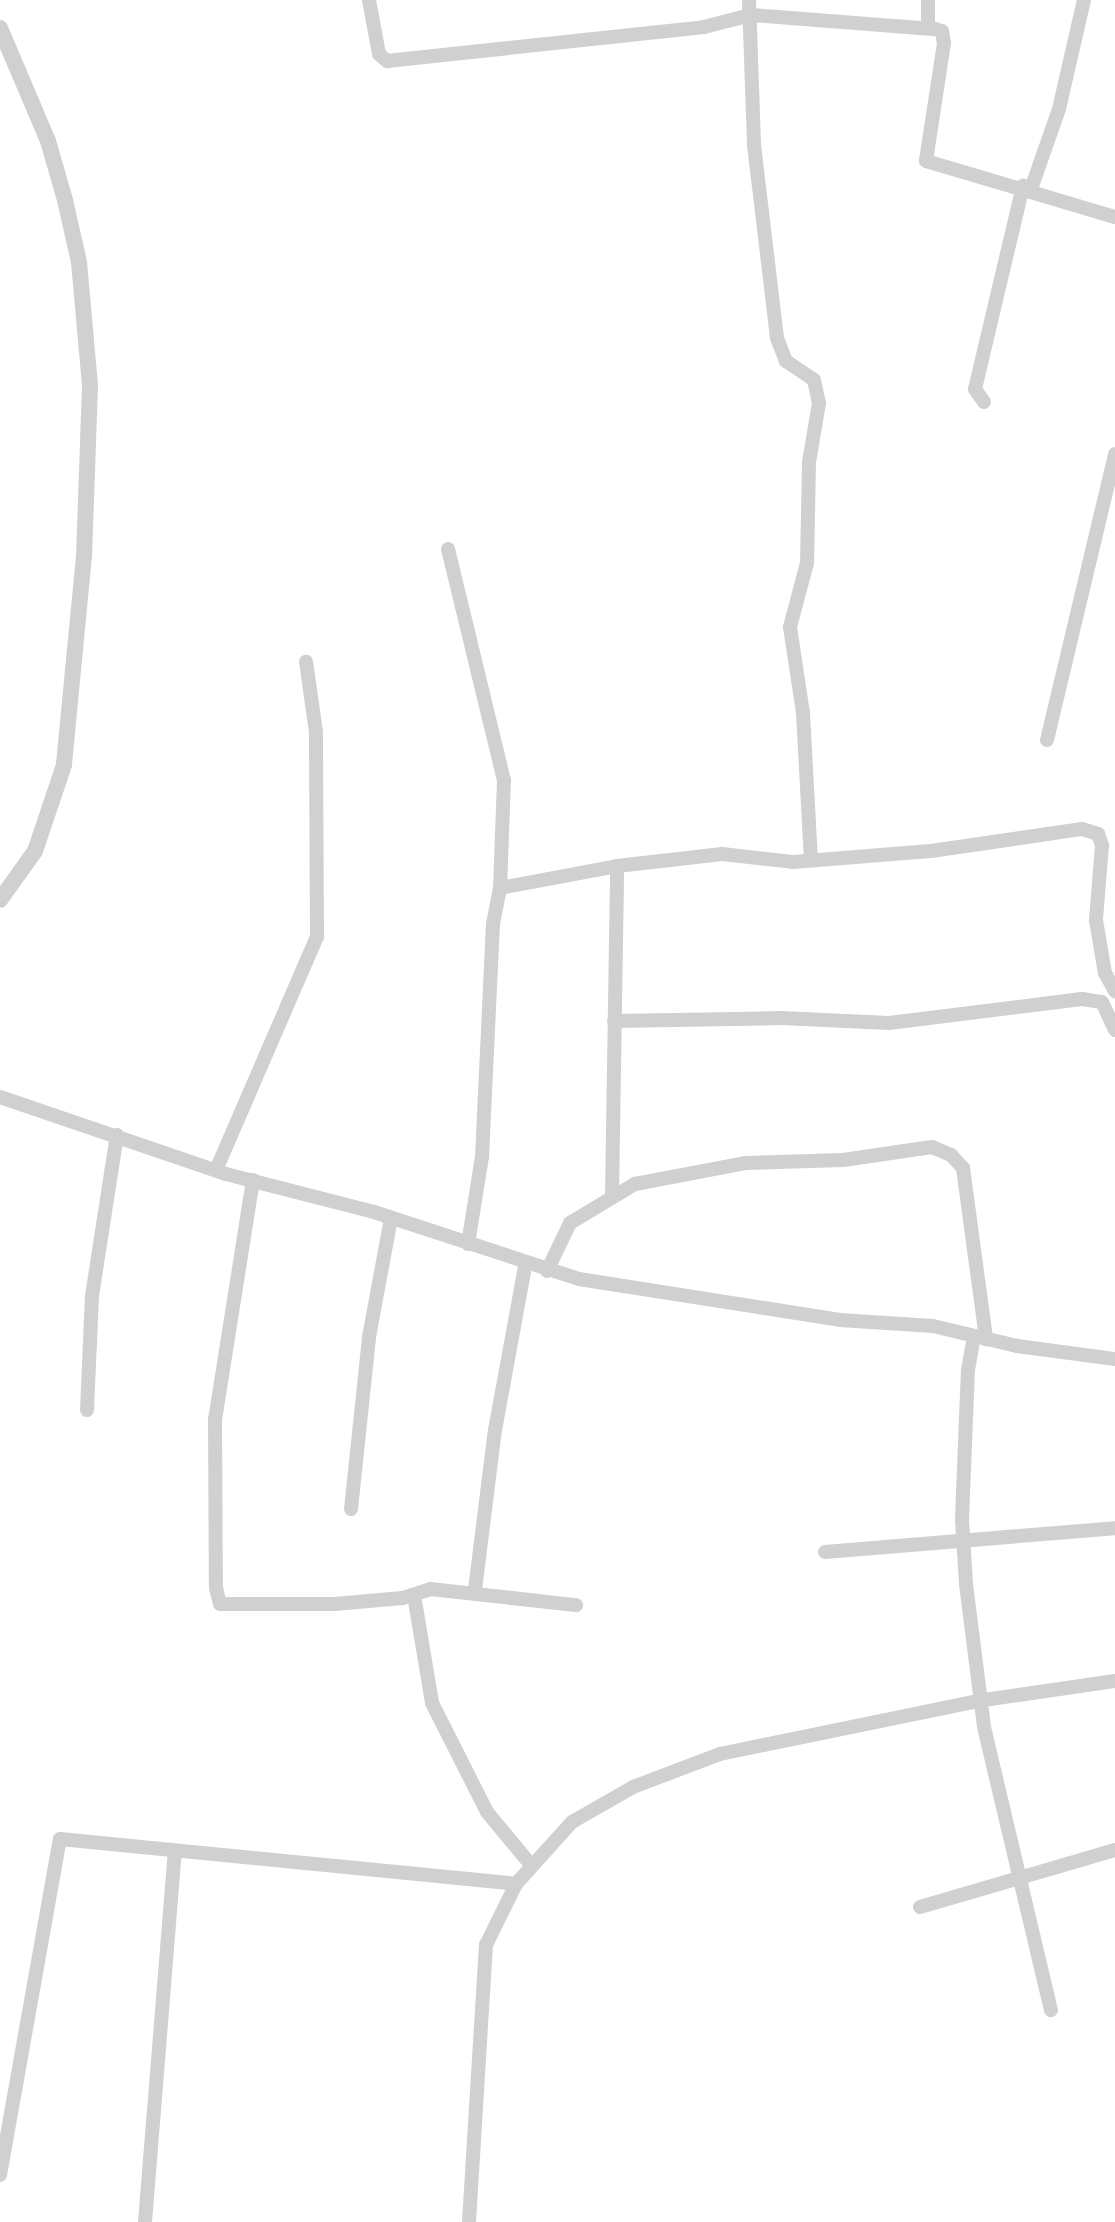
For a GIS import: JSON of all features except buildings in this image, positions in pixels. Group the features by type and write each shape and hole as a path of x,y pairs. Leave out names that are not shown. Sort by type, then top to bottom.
{"street":[{"path":"369,0 379,54 387,61 704,27 750,7 928,28 945,36 926,161 1027,188 1115,217"},
{"path":"928,0 928,28"},
{"path":"984,402 975,389 1027,188 1059,109 1084,0"},
{"path":"750,7 754,145 777,338 786,361 814,380 819,403 809,462 807,563 790,627 803,713 811,860"},
{"path":"0,28 48,141 65,200 79,262 90,385 84,556 64,765 35,851 0,900"},
{"path":"1047,740 1115,454"},
{"path":"448,549 504,780 500,888 493,924 482,1157 468,1244"},
{"path":"216,1170 317,937 316,732 306,662"},
{"path":"500,888 617,866 739,853 780,861 811,860 931,851 1082,829 1098,834 1102,857 1096,920 1105,973 1115,991"},
{"path":"612,1196 617,866"},
{"path":"614,1021 781,1018 879,1024 1082,999 1102,1002 1115,1030"},
{"path":"0,1097 216,1170 391,1218 525,1266 728,1304 933,1326 980,1338 1115,1359"},
{"path":"87,1410 92,1296 117,1135"},
{"path":"547,1271 570,1223 612,1196 653,1179 745,1163 843,1160 921,1146 942,1150 963,1168 980,1338 968,1369 963,1540 981,1700 1051,2010"},
{"path":"253,1180 215,1419 216,1598 227,1606 314,1605 414,1595 430,1589 475,1590 576,1605"},
{"path":"351,1509 369,1337 391,1218"},
{"path":"475,1590 495,1430 525,1266"},
{"path":"825,1552 1115,1528"},
{"path":"414,1595 432,1703 487,1812 531,1865"},
{"path":"469,2222 480,1974 492,1928 516,1884 531,1865 586,1811 692,1762 981,1700 1115,1681"},
{"path":"0,2175 56,1844 68,1837 175,1852 516,1884"},
{"path":"920,1907 1115,1850"},
{"path":"145,2222 175,1852"}]}
